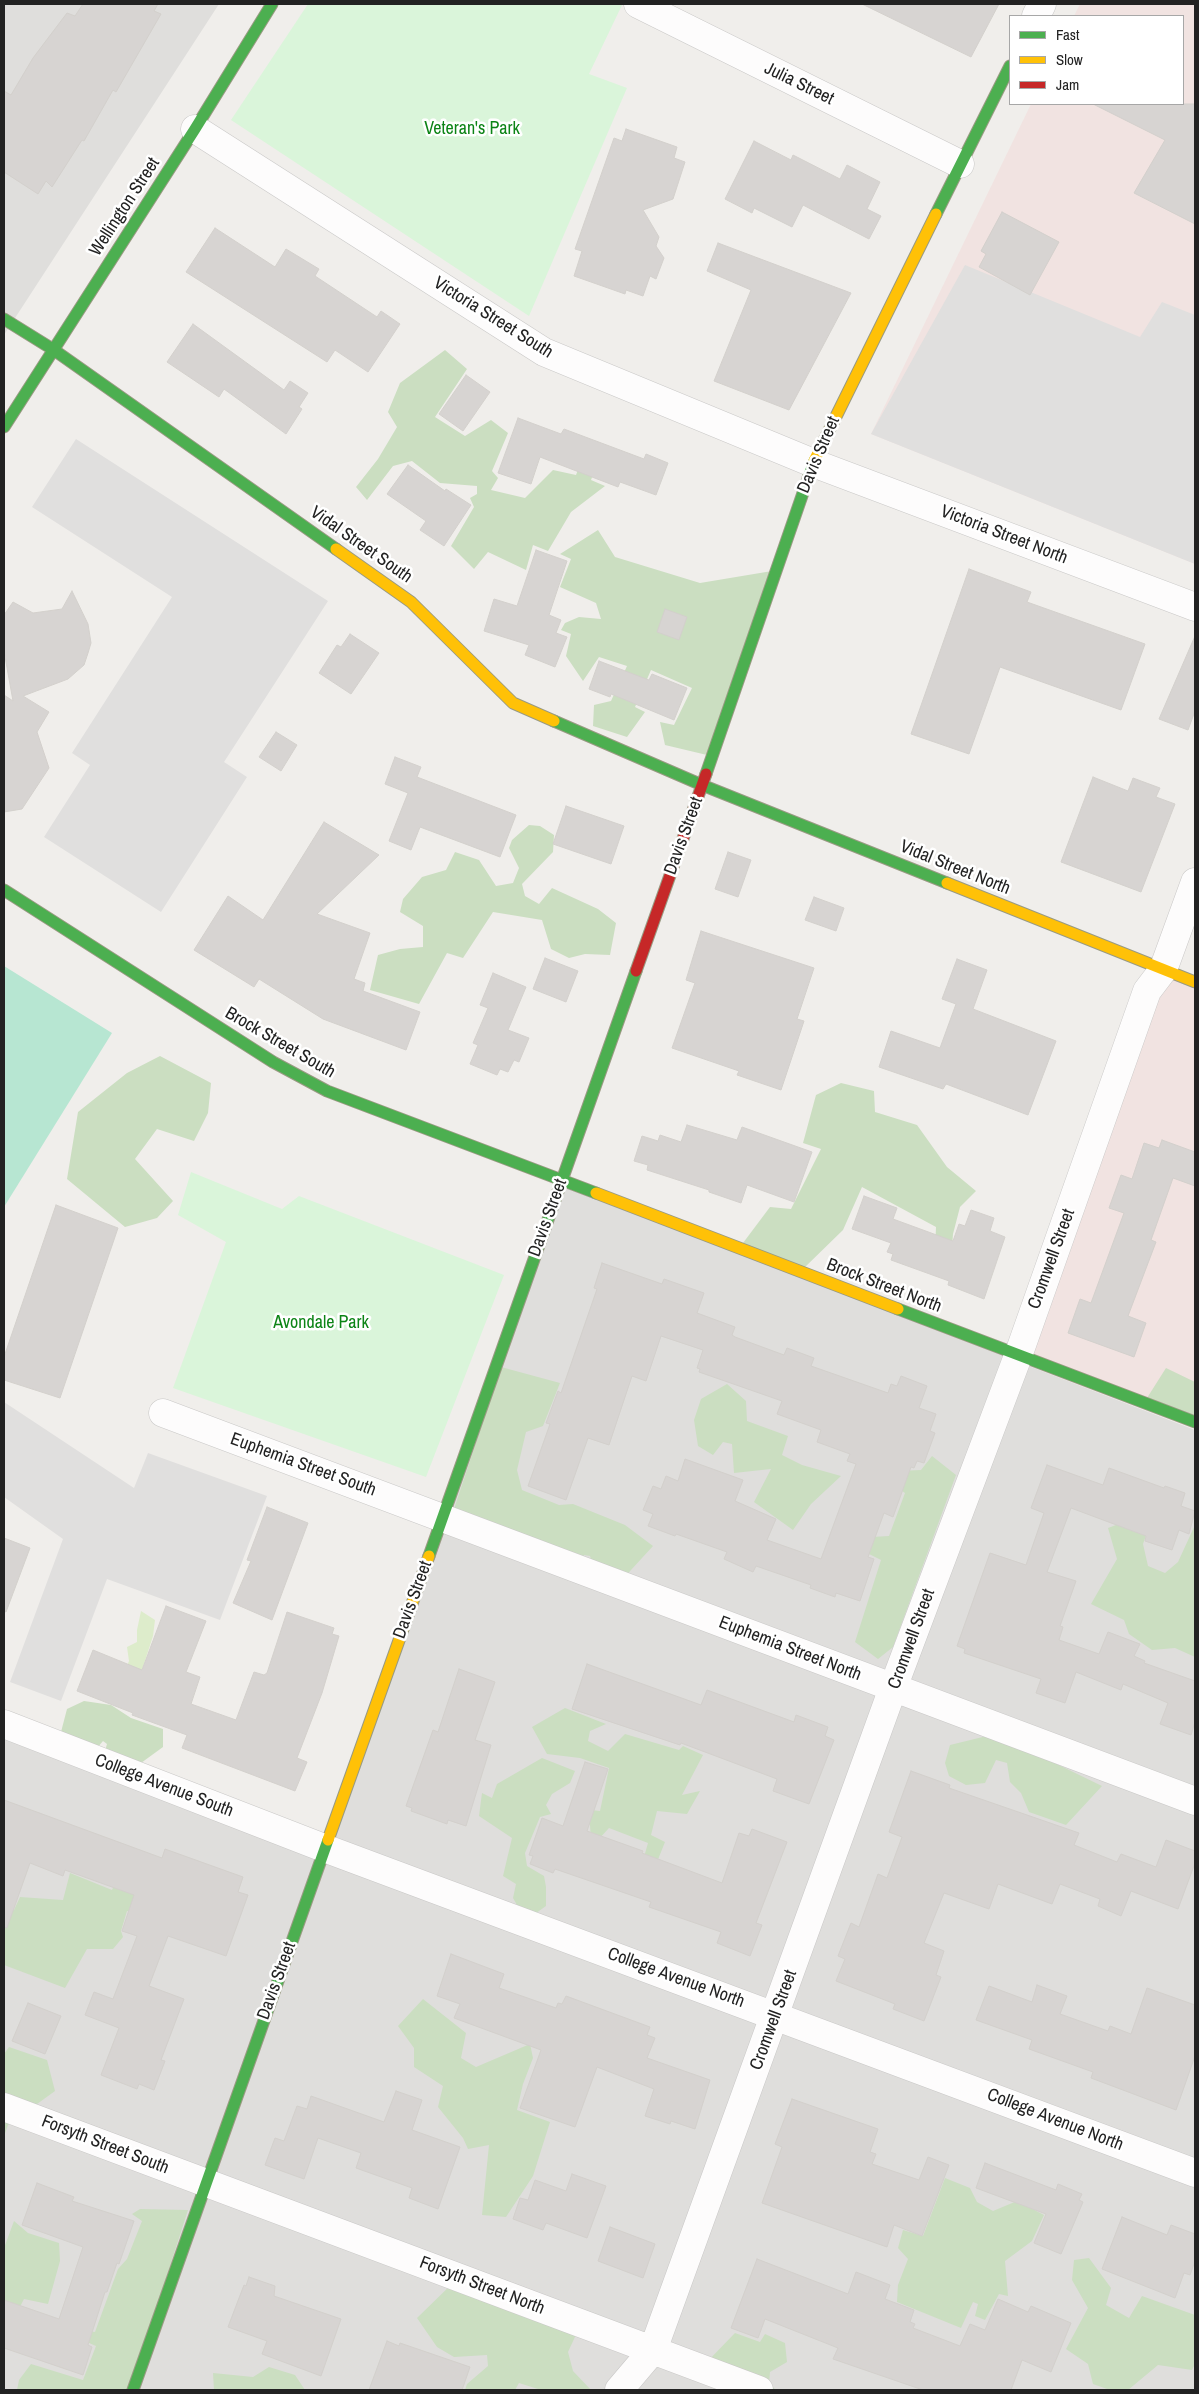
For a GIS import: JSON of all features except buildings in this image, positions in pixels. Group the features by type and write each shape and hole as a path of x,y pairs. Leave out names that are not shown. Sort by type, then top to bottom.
{"street":[{"name":"Wellington Street","path":"4,427 195,129 272,4"},
{"name":"Julia Street","path":"638,4 960,164"},
{"name":"Davis Street","path":"133,2390 702,785 813,462 1009,68"},
{"name":"Victoria Street South","path":"195,129 544,352 813,462"},
{"name":"Vidal Street South","path":"4,318 54,350 411,602 513,703 702,785"},
{"name":"Victoria Street North","path":"813,462 1195,607"},
{"name":"Vidal Street North","path":"702,785 1195,982"},
{"name":"Cromwell Street","path":"619,2390 653,2350 893,1688 1018,1356 1147,992 1163,970 1195,882"},
{"name":"Brock Street South","path":"4,890 273,1062 327,1091 561,1182"},
{"name":"Brock Street North","path":"561,1182 1195,1422"},
{"name":"Euphemia Street South","path":"163,1413 442,1516"},
{"name":"Euphemia Street North","path":"442,1516 1195,1802"},
{"name":"College Avenue South","path":"4,1724 324,1848"},
{"name":"College Avenue North","path":"324,1848 776,2015 1195,2173"},
{"name":"Forsyth Street South","path":"4,2107 205,2183"},
{"name":"Forsyth Street North","path":"205,2183 759,2390"}],"shaded area":[{"path":"4,4 219,4 4,335"},
{"path":"1080,4 1195,4 1195,564 871,434 1031,105 1184,105 1184,15 1074,15"},
{"path":"965,265 1140,337 1162,302 1195,315 1195,564 871,434"},
{"path":"76,439 328,601 224,762 247,777 161,912 44,837 90,765 72,753 172,597 32,507"},
{"path":"1163,975 1195,987 1195,1417 1025,1352"},
{"path":"563,1187 1013,1357 892,1683 446,1515"},
{"path":"1021,1363 1195,1430 1195,1796 901,1685"},
{"path":"4,1402 134,1488 148,1453 267,1496 220,1620 107,1579 61,1701 10,1682 63,1539 4,1497"},
{"path":"445,1522 889,1690 775,2012 331,1844"},
{"path":"896,1694 1195,1806 1195,2170 780,2014"},
{"path":"4,1728 320,1850 203,2177 4,2099"},
{"path":"326,1854 773,2016 651,2347 210,2180"},
{"path":"778,2019 1195,2177 1195,2390 772,2390 657,2348"},
{"path":"4,2119 201,2185 128,2390 4,2390"},
{"path":"208,2187 634,2347 618,2390 137,2390"},
{"path":"655,2353 753,2390 621,2390"}],"green space":[{"name":"Veteran's Park","path":"308,4 622,5 589,74 627,88 529,316 231,120"},
{"path":"445,350 467,369 435,417 465,436 491,420 508,433 492,471 498,478 491,490 525,498 553,470 576,475 581,462 597,464 591,480 605,486 571,512 548,551 533,545 526,570 488,552 474,569 451,546 474,507 470,498 477,494 477,486 440,483 412,461 393,466 367,500 356,487 378,459 397,427 388,412 400,383"},
{"path":"598,530 615,557 700,583 772,571 707,755 665,745 660,722 674,725 692,688 651,670 635,707 645,712 627,737 593,726 594,705 611,701 627,666 599,657 583,681 566,656 571,634 561,630 565,623 579,617 601,619 596,603 560,587 571,559 560,554"},
{"path":"529,825 540,826 554,835 553,852 522,884 525,896 539,904 552,888 598,909 616,923 610,955 585,954 569,958 551,949 542,920 493,912 463,958 447,953 419,1004 370,990 378,955 400,949 423,947 423,926 400,912 403,899 422,877 446,870 455,852 479,860 496,886 513,883 519,868 509,848 512,840"},
{"path":"4,966 112,1033 4,1207"},
{"path":"160,1056 211,1083 208,1113 194,1141 157,1129 135,1159 173,1201 157,1218 125,1227 67,1179 78,1112 127,1073"},
{"path":"841,1083 874,1091 875,1112 917,1125 947,1167 976,1191 960,1207 953,1234 951,1261 935,1250 936,1227 862,1187 843,1230 803,1269 743,1243 770,1207 791,1209 821,1149 803,1143 816,1095"},
{"name":"Avondale Park","path":"191,1172 282,1209 299,1196 504,1275 426,1477 173,1388 226,1242 178,1215"},
{"path":"501,1367 560,1383 543,1426 526,1432 517,1470 522,1490 559,1505 573,1504 625,1525 653,1546 620,1582 595,1571 590,1556 584,1555 579,1564 453,1512"},
{"path":"1166,1368 1195,1382 1195,1416 1147,1398"},
{"path":"727,1384 746,1401 747,1421 788,1436 782,1455 802,1465 841,1476 811,1504 793,1530 754,1502 771,1469 734,1473 732,1444 723,1442 713,1455 698,1446 694,1420 701,1399"},
{"path":"932,1456 956,1475 893,1647 878,1659 855,1642 881,1560 855,1547 855,1538 889,1536 905,1493 876,1472 921,1470"},
{"path":"1124,1512 1151,1521 1143,1544 1148,1566 1165,1573 1178,1562 1195,1525 1195,1657 1175,1648 1152,1650 1129,1634 1124,1620 1091,1604 1117,1559 1108,1528 1116,1525"},
{"path":"141,1611 155,1620 153,1636 142,1670 123,1676 129,1661 127,1647 137,1642 137,1630"},
{"path":"84,1701 111,1705 131,1718 163,1729 163,1747 141,1763 105,1751 107,1744 103,1741 97,1748 61,1732 67,1709"},
{"path":"565,1708 606,1724 590,1731 588,1741 608,1751 625,1734 679,1750 683,1746 703,1755 682,1795 700,1791 687,1814 657,1811 651,1835 665,1842 653,1872 644,1857 648,1843 609,1828 597,1841 591,1840 590,1825 579,1813 582,1809 600,1811 609,1768 580,1758 547,1754 532,1727"},
{"path":"995,1734 1102,1786 1066,1825 1029,1812 1021,1793 1010,1782 1007,1763 996,1760 985,1783 966,1785 949,1776 945,1763 950,1745"},
{"path":"542,1758 575,1771 570,1783 552,1794 546,1805 551,1814 540,1817 525,1853 527,1866 544,1876 546,1887 546,1906 529,1918 521,1912 513,1898 516,1884 503,1876 512,1838 479,1816 482,1793 492,1798 497,1784"},
{"path":"121,1870 145,1906 142,1916 127,1911 121,1931 123,1937 113,1949 87,1949 65,1988 4,1965 4,1906 14,1910 20,1897 63,1900 70,1873 112,1890"},
{"path":"423,1999 466,2033 461,2058 476,2067 530,2044 533,2058 523,2084 517,2110 550,2122 533,2176 506,2217 482,2215 489,2145 468,2149 463,2138 438,2107 443,2086 414,2067 414,2048 398,2026"},
{"path":"9,2047 47,2060 55,2091 8,2125 4,2136 4,2054"},
{"path":"945,2178 970,2188 977,2202 993,2211 1017,2201 1044,2215 1032,2241 1005,2261 1008,2296 999,2294 985,2320 975,2316 978,2304 973,2302 961,2328 897,2302 898,2285 908,2259 898,2248 903,2230 923,2236"},
{"path":"140,2209 188,2210 130,2390 17,2390 19,2380 31,2364 83,2380 96,2346 73,2336 74,2329 95,2332 118,2269 127,2259 142,2221 132,2214"},
{"path":"14,2221 28,2233 59,2243 60,2261 48,2304 24,2299 7,2332 4,2333 4,2248"},
{"path":"1089,2258 1111,2288 1106,2305 1129,2318 1142,2296 1195,2315 1195,2364 1192,2370 1158,2365 1128,2390 1110,2390 1093,2384 1088,2364 1066,2349 1088,2308 1072,2280 1074,2260"},
{"path":"456,2280 580,2326 568,2352 573,2371 591,2390 541,2390 519,2383 515,2390 465,2390 467,2384 488,2366 487,2355 454,2357 437,2347 417,2318"},
{"path":"735,2333 760,2342 765,2334 785,2343 787,2362 770,2372 769,2384 776,2390 743,2390 704,2365"},
{"path":"269,2367 295,2375 305,2390 214,2390 213,2373 253,2377"}],"traffic: fast":[{"path":"4,427 195,129 272,4"},
{"path":"936,214 1009,68"},
{"path":"4,319 54,350 336,549"},
{"path":"706,774 814,461"},
{"path":"554,721 702,785 947,883"},
{"path":"4,890 273,1062 327,1091 596,1193"},
{"path":"429,1556 636,971"},
{"path":"898,1309 1195,1422"},
{"path":"133,2390 328,1840"}],"traffic: slow":[{"path":"814,461 936,214"},
{"path":"336,549 411,602 513,703 554,721"},
{"path":"947,883 1195,982"},
{"path":"596,1193 898,1309"},
{"path":"328,1840 429,1556"}],"traffic: jam":[{"path":"636,971 706,774"}]}
